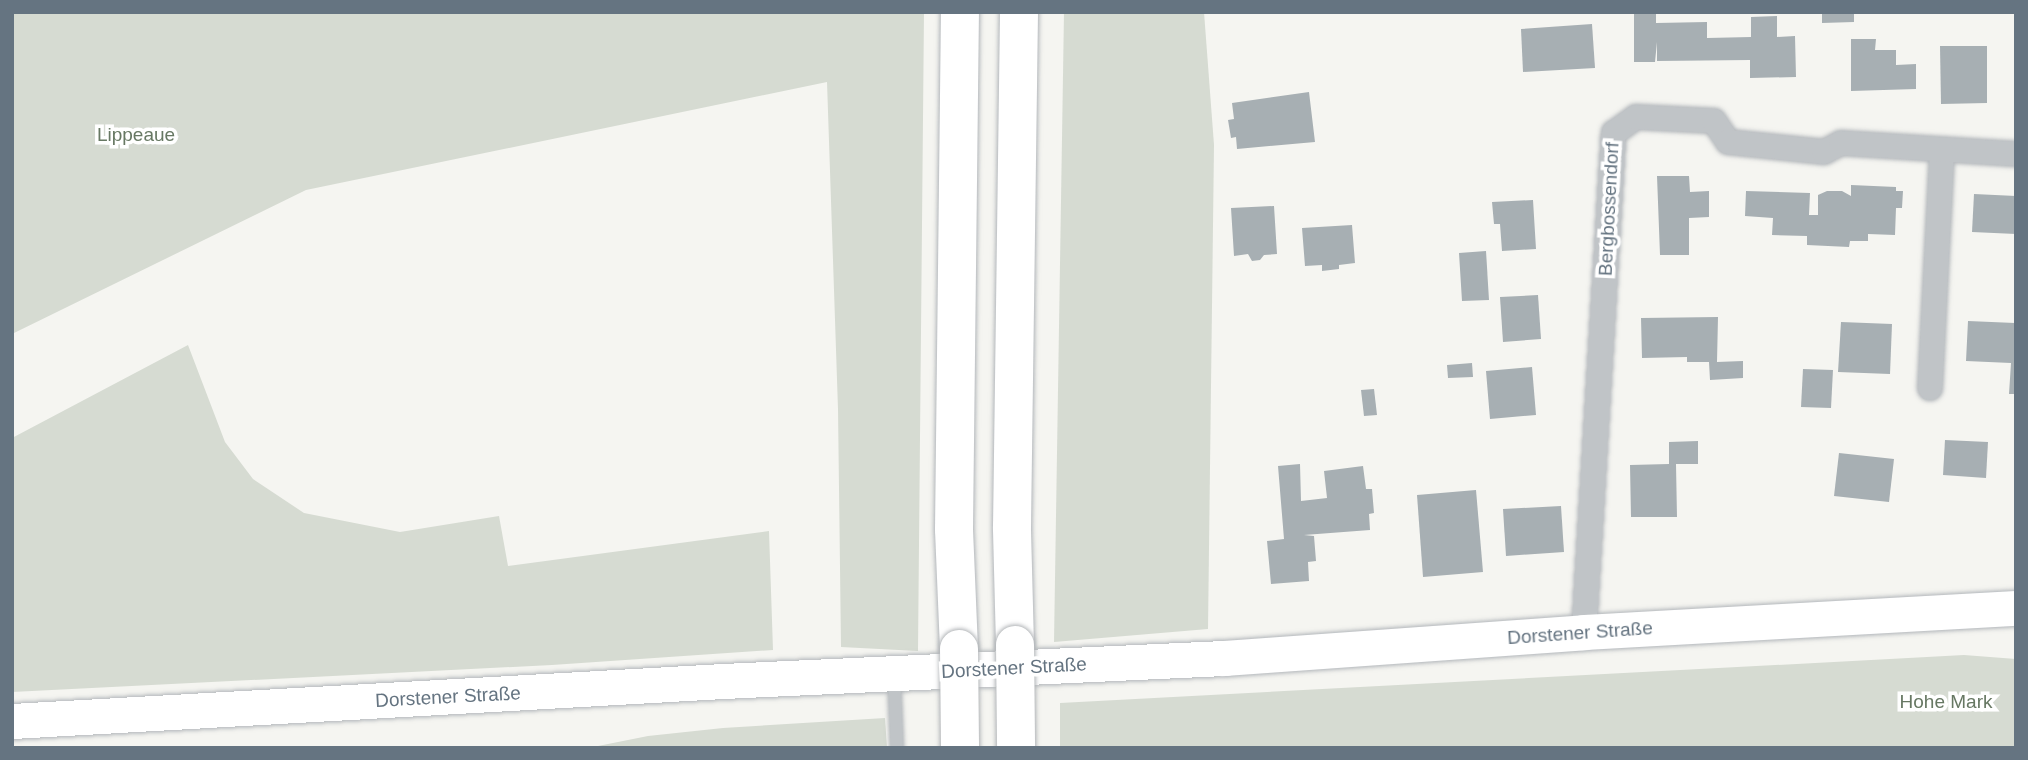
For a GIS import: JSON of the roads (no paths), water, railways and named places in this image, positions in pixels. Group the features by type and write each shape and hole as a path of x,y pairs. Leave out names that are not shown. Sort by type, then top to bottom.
{"highway":[{"path":"960,12 954,529 960,748"},
{"path":"1016,748 1012,527 1019,12"}],"main road":[{"name":"Dorstener Straße","path":"12,721 894,673 1224,658 1584,632 2016,608"}],"street":[{"name":"Bergbossendorf","path":"1584,632 1614,133 1636,117 1714,121 1728,142 1824,152 1841,143 2016,154"},
{"path":"1930,388 1942,151"}],"lane":[{"path":"894,673 897,748"}],"park label":[{"name":"Lippeaue","path":"136,135"},
{"name":"Hohe Mark","path":"1946,702"}]}
